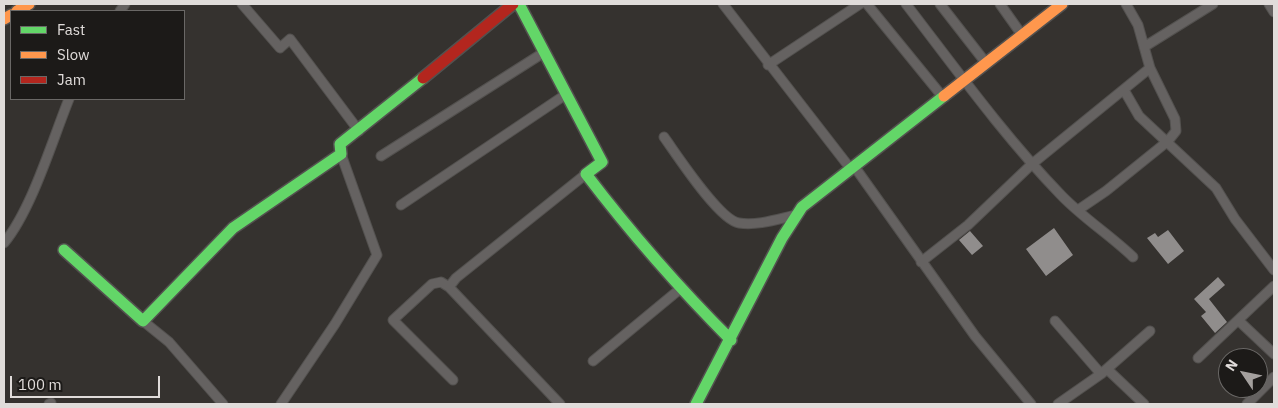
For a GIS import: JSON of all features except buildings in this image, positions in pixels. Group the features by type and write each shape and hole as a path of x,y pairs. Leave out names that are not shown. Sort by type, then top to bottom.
{"street":[{"path":"242,4 280,48 290,39 359,132"},
{"path":"281,404 336,324 377,255 341,154 340,144 359,132 513,4"},
{"path":"449,286 456,278 602,162 565,95 519,4"},
{"path":"722,4 768,65 852,167 975,336 1031,404"},
{"path":"768,65 860,4"},
{"path":"867,4 942,96"},
{"path":"906,4 963,79 1032,164 1078,210 1110,235 1133,257"},
{"path":"940,4 986,63"},
{"path":"1000,4 1022,35"},
{"path":"696,404 731,340 782,238 802,206 963,79 1062,4"},
{"path":"1078,210 1106,191 1168,141 1176,131 1176,119 1150,68 1138,25 1126,4"},
{"path":"1144,47 1213,4"},
{"path":"1269,4 1274,12"},
{"path":"381,156 543,53"},
{"path":"921,262 968,225 1032,164 1150,68"},
{"path":"1124,90 1139,116 1168,141 1222,194 1235,219 1274,270"},
{"path":"401,205 565,95"},
{"path":"4,243 12,234 36,182 69,100"},
{"path":"664,137 691,174 730,221 740,224 766,222 796,215"},
{"path":"143,321 233,228 341,154"},
{"path":"586,174 634,236 680,289 731,340"},
{"path":"64,250 169,342 222,404"},
{"path":"453,380 394,320 432,284 441,282 449,286 560,404"},
{"path":"1198,358 1274,286"},
{"path":"593,361 680,289"},
{"path":"1055,321 1104,371 1144,404"},
{"path":"1239,321 1274,354"},
{"path":"1058,404 1104,371 1150,331"},
{"path":"1247,404 1274,377"}],"traffic: fast":[{"path":"519,4 602,162 586,174 656,259 731,340"},
{"path":"64,250 143,321 233,228 341,154 340,144 423,78"},
{"path":"696,404 782,238 802,207 944,96"}],"traffic: slow":[{"path":"19,10 29,4"},
{"path":"944,96 1062,4"},
{"path":"4,19 10,16"}],"traffic: jam":[{"path":"423,78 513,4"}]}
